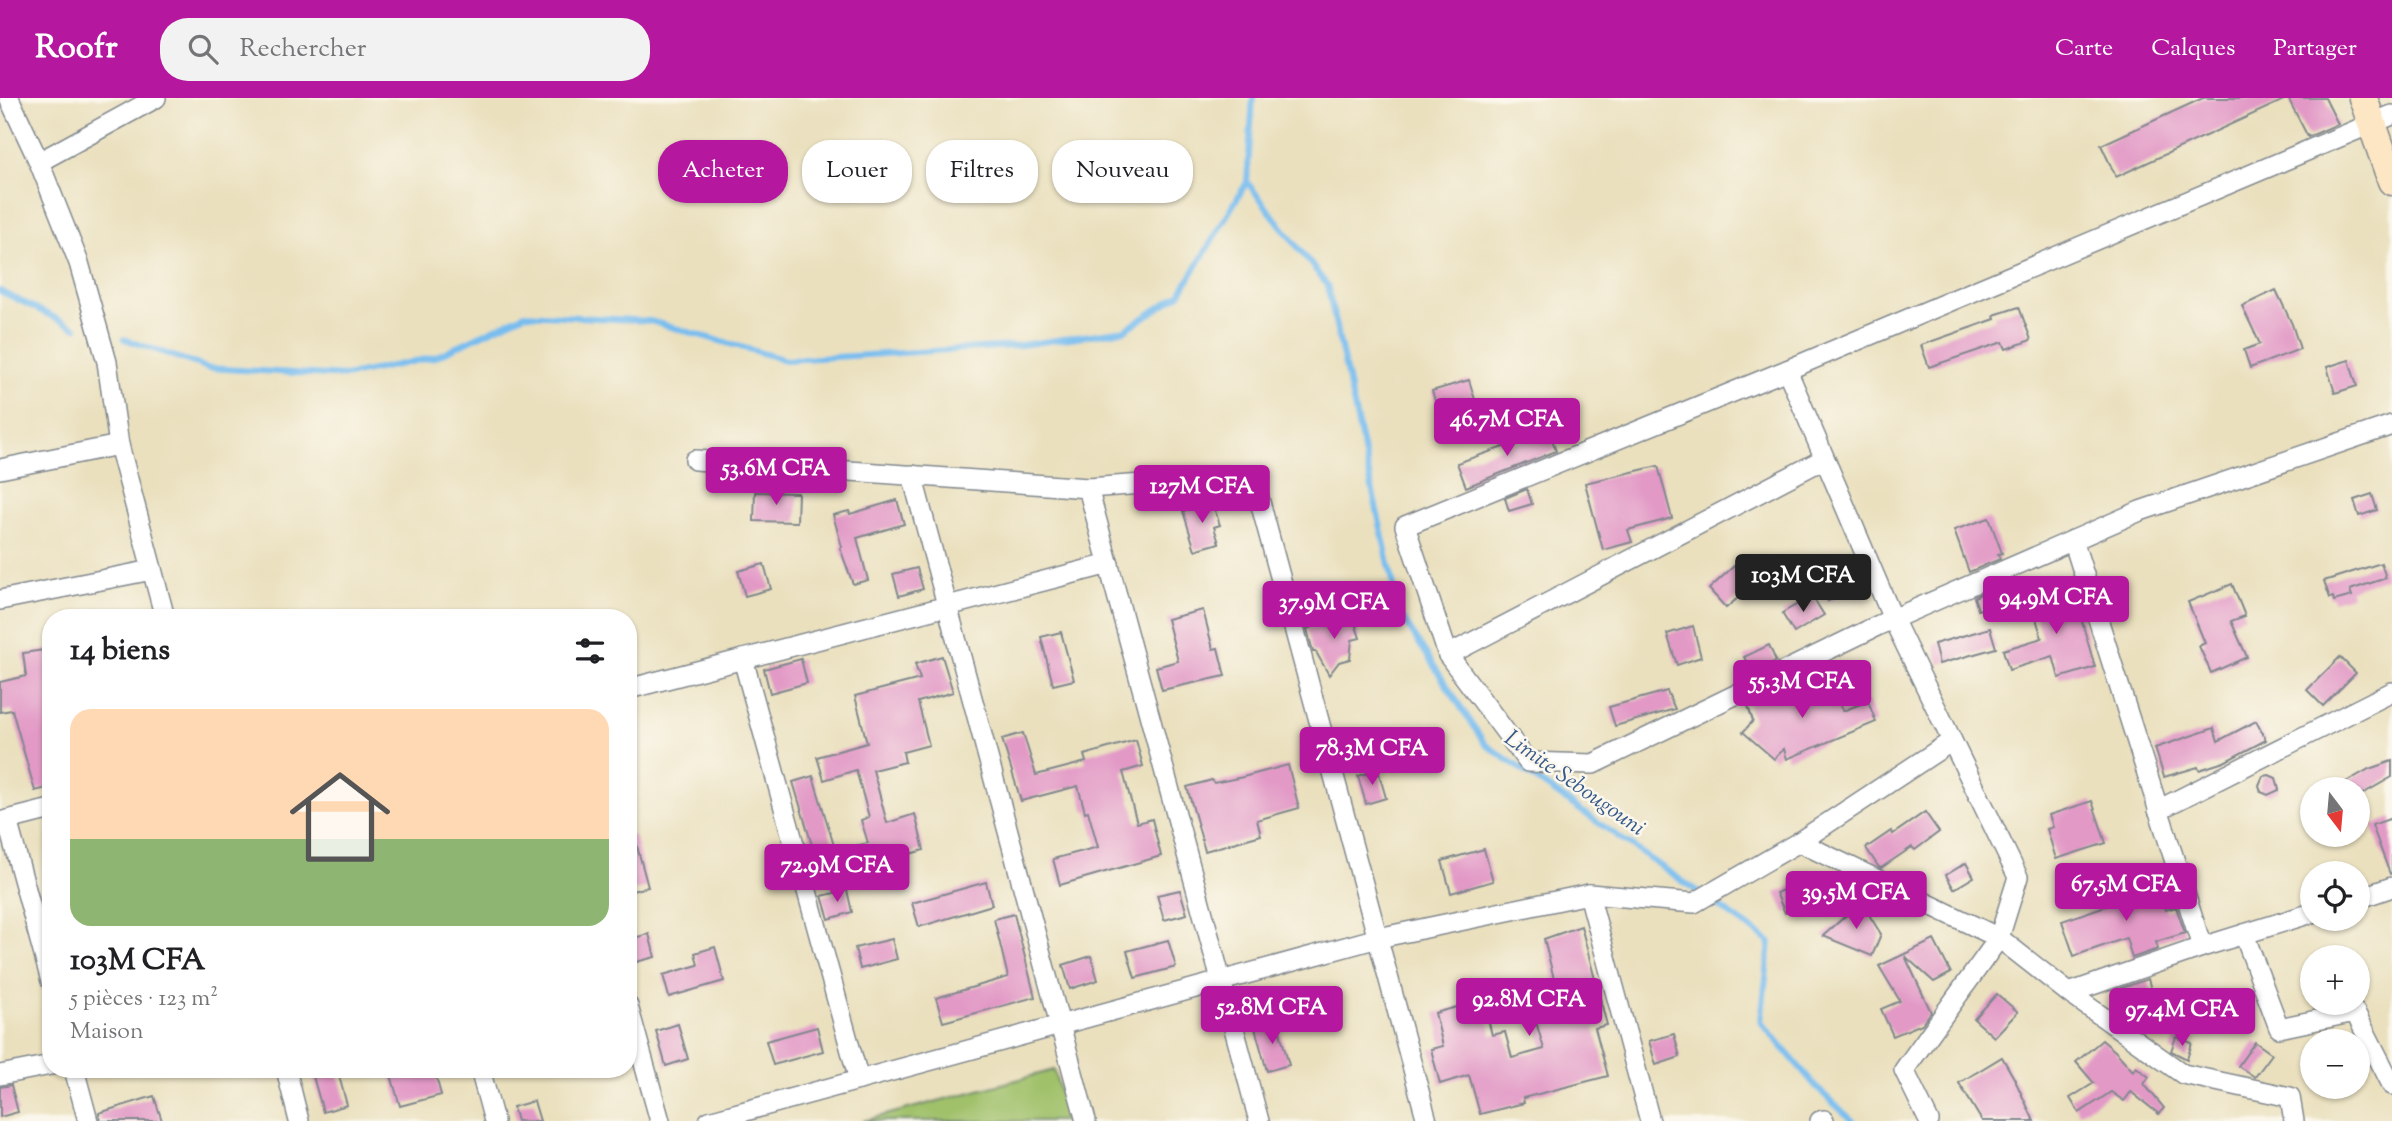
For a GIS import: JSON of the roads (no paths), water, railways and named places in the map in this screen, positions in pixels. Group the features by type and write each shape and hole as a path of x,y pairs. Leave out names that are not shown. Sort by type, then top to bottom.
{"main road":[{"path":"2376,112 2392,181"}],"street":[{"path":"9,98 39,162 79,262 104,349 119,444 163,609"},
{"path":"39,162 156,98"},
{"path":"2376,112 1787,370 1405,526 1448,655 1528,762 1593,764 1893,619 2140,511 2392,425"},
{"path":"1787,370 1893,619 2018,877 1998,938 1904,1070 1929,1121"},
{"path":"0,469 119,444"},
{"path":"1448,655 1824,459"},
{"path":"695,460 1088,488 1253,476 1427,1121"},
{"path":"912,475 1086,1121"},
{"path":"1088,488 1259,1121"},
{"path":"2073,540 2202,947"},
{"path":"637,687 1109,564"},
{"path":"0,600 152,570"},
{"path":"743,659 859,1080"},
{"path":"2158,810 2392,692"},
{"path":"709,1121 1377,938 1589,894 1694,902 1799,842 1952,740"},
{"path":"42,811 4,821 42,950"},
{"path":"1799,842 1998,938 2069,993 2183,1074 2290,1097 2294,1121"},
{"path":"2370,895 2392,887"},
{"path":"1589,894 1650,1121"},
{"path":"2069,993 2300,917"},
{"path":"2244,934 2279,1028 2356,1012 2392,1085"},
{"path":"637,1038 660,1121"},
{"path":"0,1075 42,1067"},
{"path":"76,1078 88,1121"},
{"path":"288,1078 299,1121"},
{"path":"482,1078 494,1121"}],"waterway":[{"name":"Limite Sebougouni","path":"1253,98 1247,182 1327,285 1400,614 1485,744 1770,942 1761,1022 1819,1090 1853,1121"},
{"path":"124,339 208,368 345,376 435,357 525,314 650,321 786,360 1014,346 1125,330 1180,294 1247,182"},
{"path":"0,291 76,328"}]}
